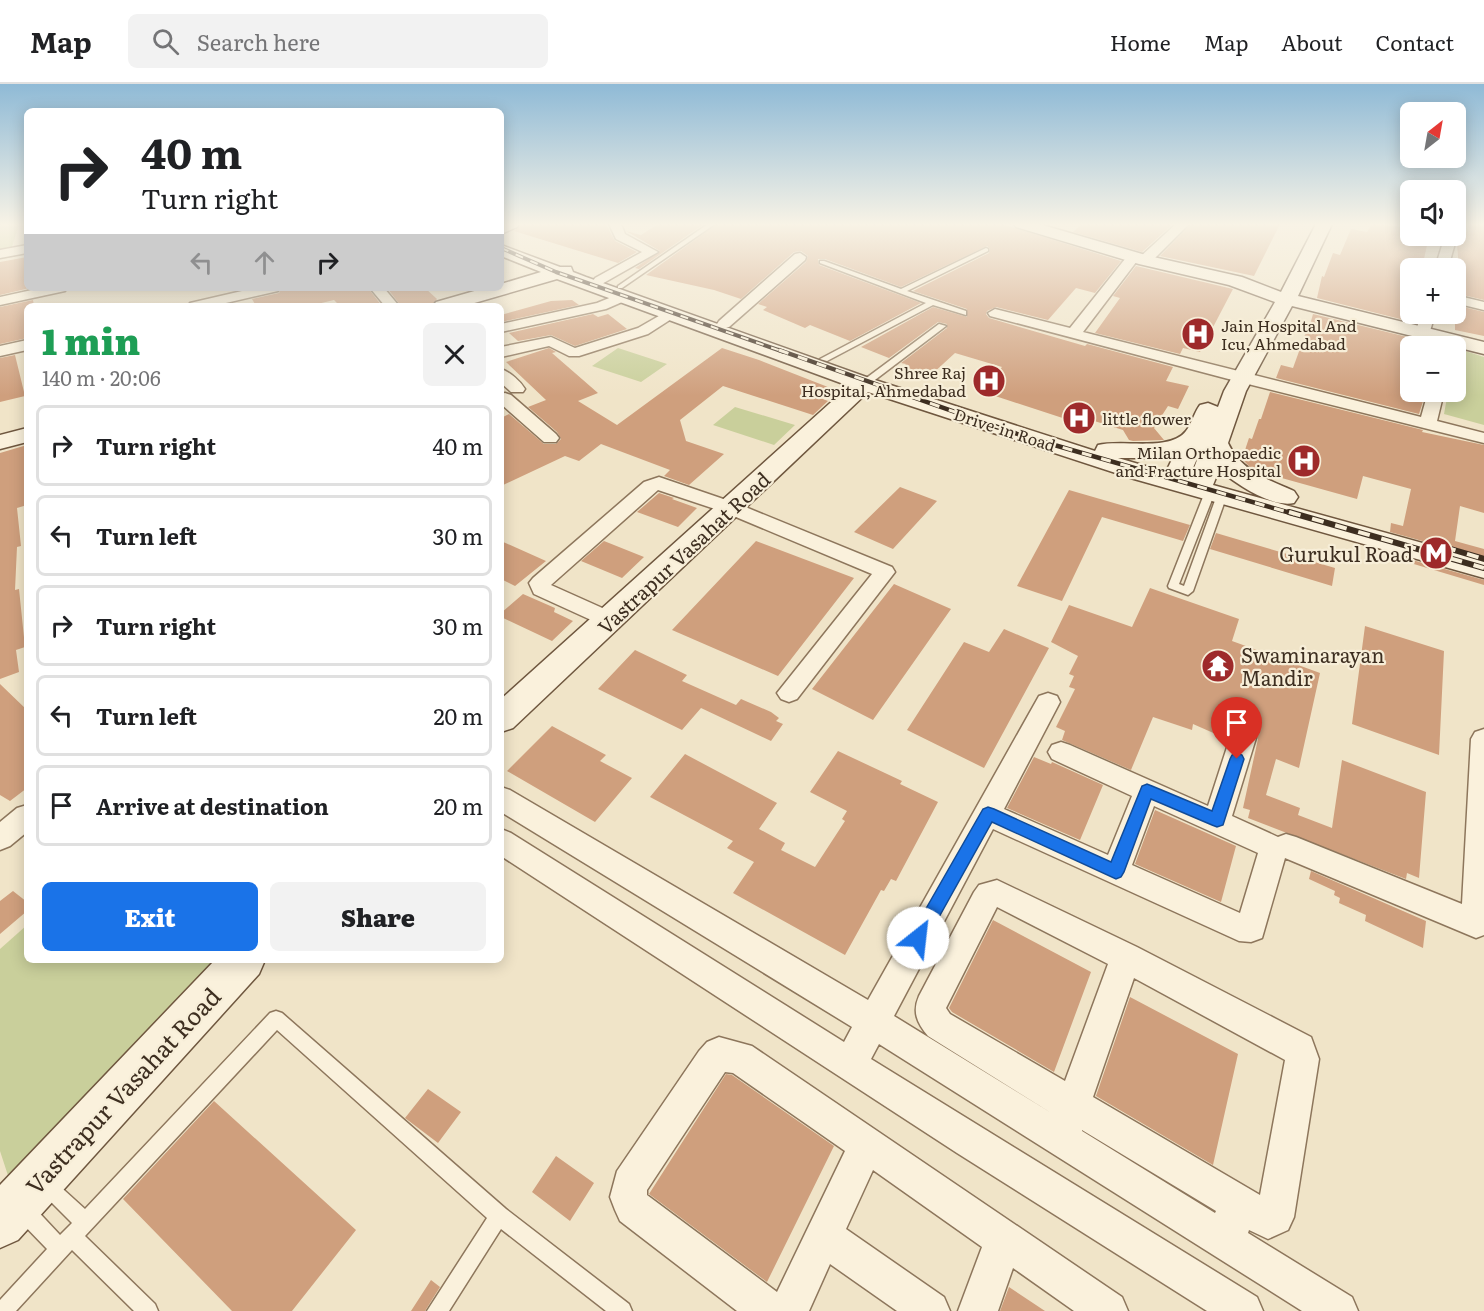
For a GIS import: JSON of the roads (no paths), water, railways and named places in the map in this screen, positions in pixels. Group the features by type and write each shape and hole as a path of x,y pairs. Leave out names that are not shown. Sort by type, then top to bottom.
{"street":[{"path":"458,303 589,281"},
{"path":"504,327 601,306 591,281"},
{"name":"Drive-in Road","path":"592,281 671,313 869,380 1198,485 1484,569"},
{"name":"Drive-in Road","path":"592,281 824,359 869,380 1096,449 1198,485 1315,511 1484,558"},
{"path":"724,324 772,281"},
{"path":"1074,333 1119,281"},
{"path":"1236,281 1280,298 1400,318"},
{"path":"1280,298 1287,281"},
{"path":"1198,485 1206,440 1235,391 1234,376 1290,281"},
{"path":"0,301 46,291"},
{"path":"208,303 260,291"},
{"path":"380,291 390,303"},
{"path":"1466,302 1484,306"},
{"path":"504,351 551,341 574,353 643,331 671,313"},
{"path":"995,313 1234,376 1484,438"},
{"path":"1427,324 1440,336"},
{"path":"1466,345 1484,348"},
{"path":"0,351 24,346"},
{"path":"504,377 517,389"},
{"name":"Vastrapur Vasahat Road","path":"504,716 869,380"},
{"path":"504,398 550,438"},
{"path":"1428,424 1434,402"},
{"path":"0,423 24,417"},
{"path":"0,442 24,436"},
{"path":"1096,449 1149,452 1172,449 1206,440"},
{"path":"1206,440 1224,462 1248,480 1315,511"},
{"path":"610,620 542,589 540,583 651,486 659,483 730,508 885,572 789,693"},
{"path":"850,1064 1048,702"},
{"path":"1217,820 1244,738"},
{"path":"1286,846 1476,924 1484,739"},
{"path":"988,814 1239,927 1251,928 1272,849 1264,842 1217,820 1061,752"},
{"path":"1116,872 1147,790"},
{"path":"504,800 872,1022 1338,1311"},
{"path":"504,843 1230,1307"},
{"path":"997,893 1007,896 1126,957 1299,1049 1302,1059 1275,1217 1268,1220 1073,1106 939,1025 932,1016 930,1007 989,894 997,893"},
{"path":"1061,1140 1126,957"},
{"name":"Vastrapur Vasahat Road","path":"19,1201 241,963"},
{"path":"769,1311 633,1208 628,1197 630,1184 719,1054 740,1058 1108,1311"},
{"path":"786,1311 791,1306 866,1145"},
{"path":"1227,1243 1236,1202"},
{"path":"824,1236 930,1311"},
{"path":"978,1311 1004,1240"}],"lane":[{"path":"873,281 963,313"},
{"path":"902,292 923,281"},
{"path":"824,359 932,303"},
{"path":"869,380 942,326"},
{"path":"1198,485 1188,591 1173,586 1198,485"},
{"path":"3,1311 276,1019 499,1216 622,1311"},
{"path":"19,1201 72,1236 148,1311"},
{"path":"19,1201 72,1236"},
{"path":"437,1311 499,1216"}],"railway":[{"path":"582,281 784,352"},
{"path":"779,350 1023,436 1294,514"},
{"path":"1289,512 1484,568"},
{"path":"1444,547 1484,559"}],"place":[{"name":"Jain Hospital And Icu, Ahmedabad","path":"1198,334"},
{"name":"Shree Raj Hospital, Ahmedabad","path":"989,381"},
{"name":"little flower","path":"1079,418"},
{"name":"Milan Orthopaedic and Fracture Hospital","path":"1304,461"},
{"name":"Gurukul Road","path":"1436,553"},
{"name":"Swaminarayan Mandir","path":"1218,666"}]}
